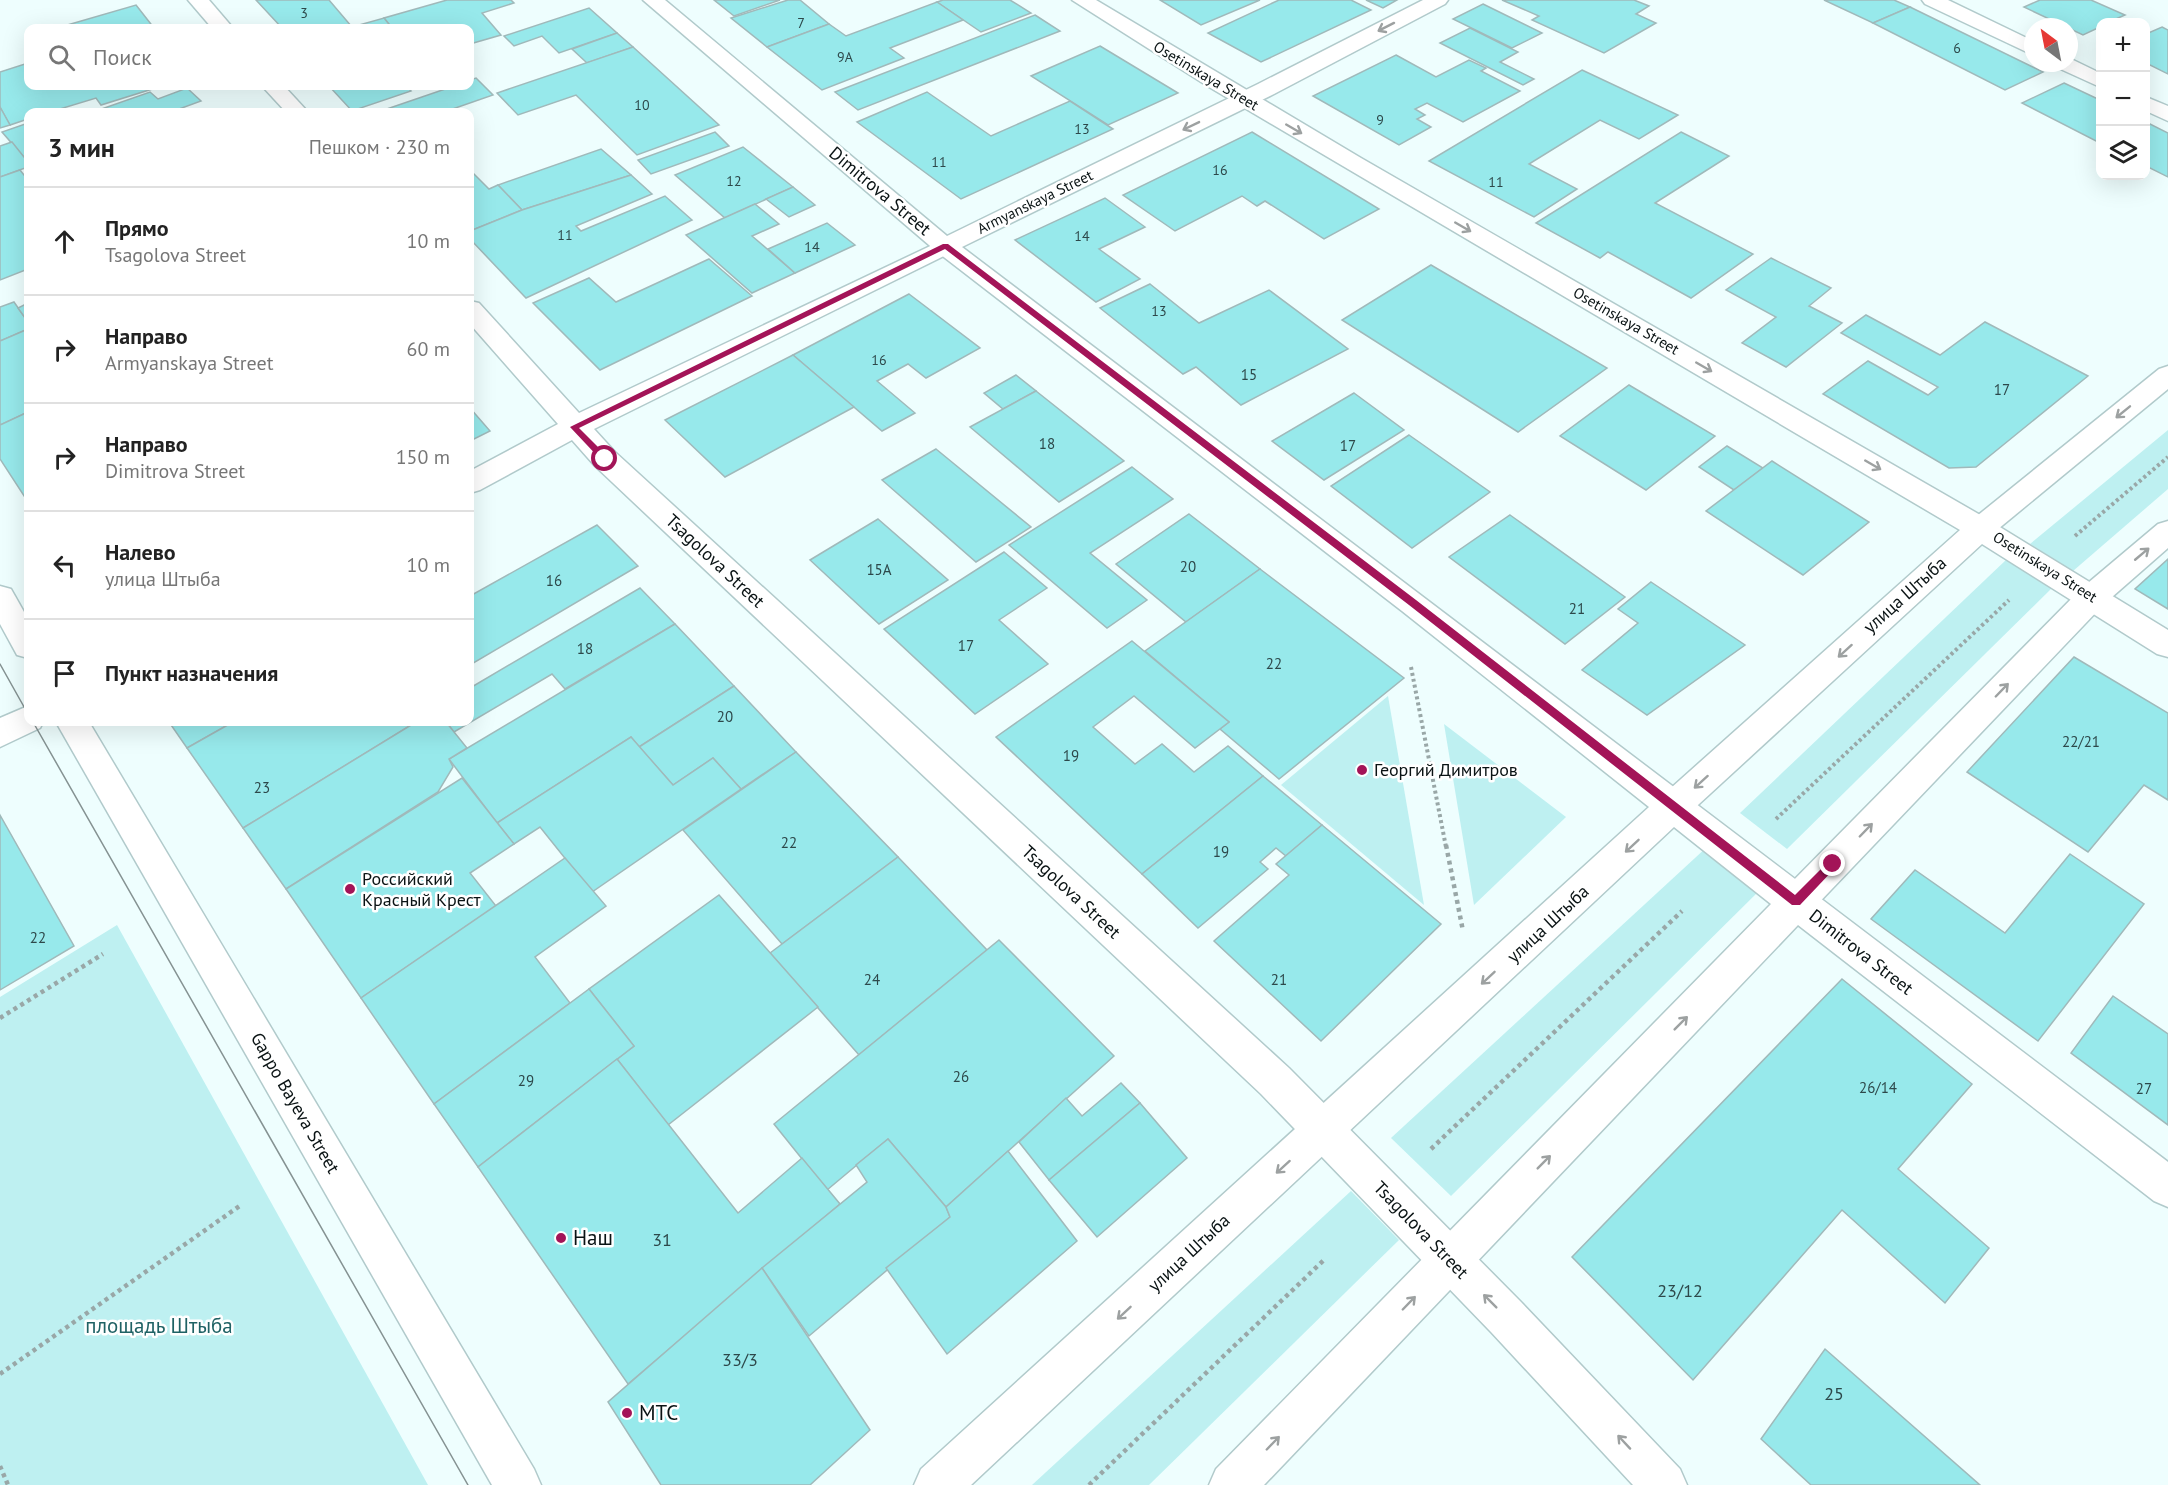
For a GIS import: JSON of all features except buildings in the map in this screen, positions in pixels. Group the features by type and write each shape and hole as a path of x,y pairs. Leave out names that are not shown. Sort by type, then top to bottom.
{"street":[{"path":"198,0 219,24"},
{"name":"Dimitrova Street","path":"653,0 945,246 2168,1187"},
{"name":"Osetinskaya Street","path":"1082,0 1244,100 1982,527 2168,645"},
{"name":"Armyanskaya Street","path":"474,481 574,427 1244,100 1438,0"},
{"path":"1932,0 2024,45"},
{"path":"2078,70 2096,79"},
{"path":"277,90 293,108"},
{"path":"2150,105 2168,114"},
{"name":"Tsagolova Street","path":"474,314 574,427 1275,1081 1450,1260 1664,1485"},
{"name":"улица Штыба","path":"938,1485 1674,806 1982,527 2168,375"},
{"path":"1233,1485 2093,596 2168,532"},
{"path":"0,597 24,638"},
{"path":"0,734 24,721"},
{"name":"Gappo Bayeva Street","path":"74,726 518,1485"}],"path":[{"path":"2068,542 2168,457"},
{"path":"1776,819 2012,597"},
{"path":"1411,667 1463,931"},
{"path":"1431,1149 1682,911"},
{"path":"0,1018 103,954"},
{"path":"0,1374 242,1205"},
{"path":"1089,1485 1325,1259"},
{"path":"0,1466 8,1485"}],"green space":[{"path":"2168,430 2168,489 2073,571 2030,544"},
{"path":"2007,559 2054,586 1787,849 1740,813"},
{"path":"1388,696 1424,905 1281,785"},
{"path":"1444,724 1566,817 1474,905"},
{"path":"1708,846 1763,887 1451,1196 1391,1138"},
{"name":"площадь Штыба","path":"117,925 428,1485 0,1485 0,997"},
{"path":"1351,1191 1399,1240 1149,1485 1032,1485"}],"tram line":[{"path":"0,664 24,707"},
{"path":"35,726 468,1485"}],"place":[{"name":"Георгий Димитров","path":"1362,770"},
{"name":"Российский Красный Крест","path":"350,889"},
{"name":"Наш","path":"561,1238"},
{"name":"МТС","path":"627,1413"}],"route":[{"path":"605,459 574,427 945,246 1413,603 1796,902 1833,864"}]}
